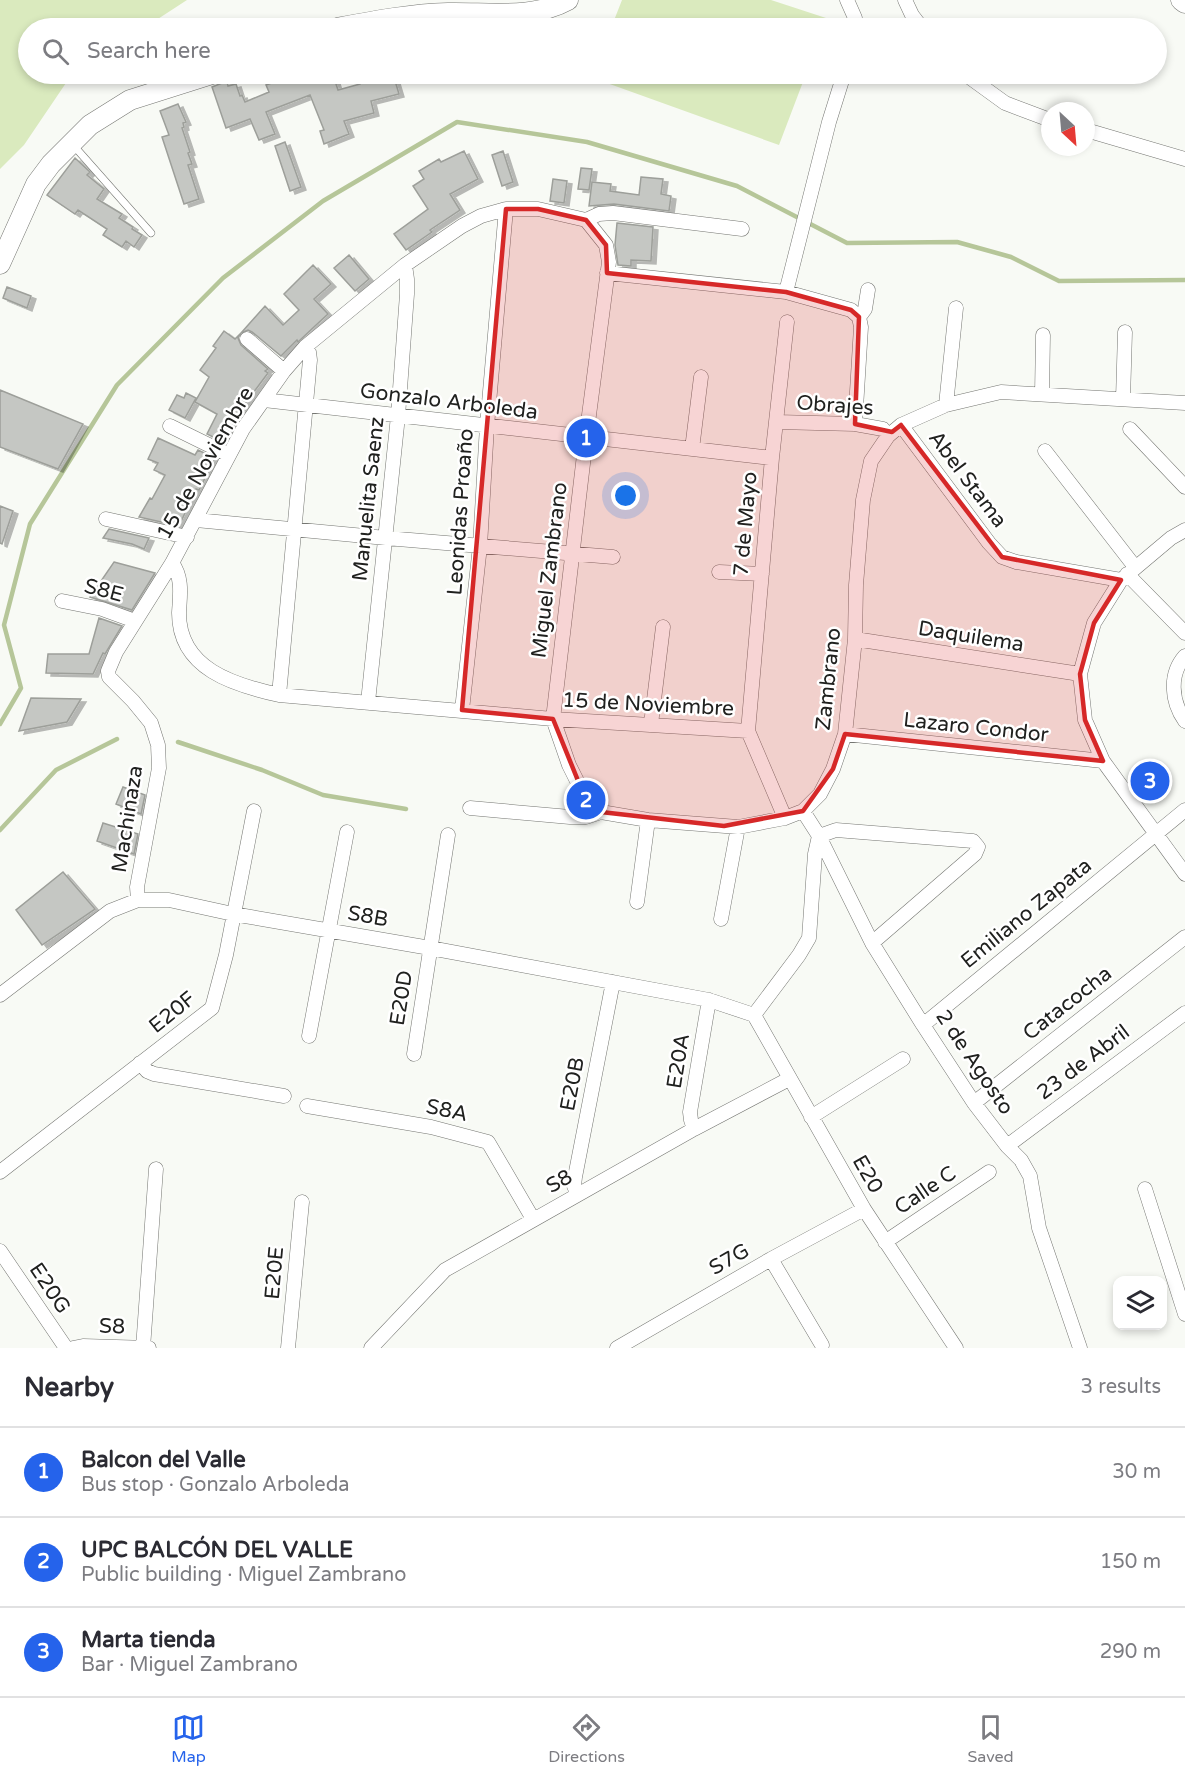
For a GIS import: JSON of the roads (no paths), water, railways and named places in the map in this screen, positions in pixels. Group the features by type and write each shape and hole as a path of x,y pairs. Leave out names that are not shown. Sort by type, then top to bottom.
{"street":[{"path":"387,18 536,6 568,0"},
{"path":"847,0 855,18"},
{"path":"1181,0 1185,3"},
{"path":"905,1 914,18"},
{"path":"0,264 36,184 51,164 90,125 129,100 180,84"},
{"path":"786,292 841,84"},
{"path":"979,84 1005,103 1041,117"},
{"path":"1095,133 1185,159"},
{"name":"15 de Noviembre","path":"586,220 538,209 506,209 481,216 462,225 405,265 305,347 284,371 229,454 172,564 178,572 179,619 185,640 204,667 224,679 249,689 279,695 553,719 748,731"},
{"name":"Leonidas Proaño","path":"462,710 480,546 487,426 506,209"},
{"path":"586,220 599,214 614,213 742,229"},
{"name":"Miguel Zambrano","path":"586,220 606,245 609,262 553,719 569,765 583,793 601,812"},
{"name":"Manuelita Saenz","path":"368,702 398,416 407,294 405,265"},
{"path":"608,273 786,292 851,310 859,316 861,327 855,424"},
{"path":"859,316 865,309 868,290"},
{"path":"946,405 956,308"},
{"name":"7 de Mayo","path":"748,731 772,458 788,322"},
{"path":"1122,399 1125,332"},
{"path":"1042,394 1043,335"},
{"path":"247,339 284,371"},
{"path":"279,695 310,360 309,352 305,347"},
{"path":"692,449 701,377"},
{"name":"Zambrano","path":"470,808 570,817 586,817 601,812 648,820 738,827 784,818 803,811 820,794 833,769 845,734 855,639 856,585 863,500 871,461 888,435 902,424 946,405 1001,392 1185,403"},
{"name":"Gonzalo Arboleda","path":"264,400 772,458"},
{"name":"Obrajes","path":"777,422 875,426 883,429 888,435"},
{"name":"Abel Stama","path":"902,424 989,543 1002,557 1016,562 1128,574"},
{"path":"170,426 229,454"},
{"path":"1130,429 1185,487"},
{"path":"1045,451 1128,574 1185,633"},
{"path":"106,519 187,537"},
{"path":"196,520 613,557"},
{"path":"1185,530 1171,538 1128,574 1094,623 1080,674 1085,720 1103,761 1185,874"},
{"name":"Machinaza","path":"138,900 137,887 159,768 158,745 151,723 110,677 108,670 116,652 172,564"},
{"path":"719,572 762,574"},
{"name":"S8E","path":"62,601 102,609 135,621"},
{"path":"651,724 663,627"},
{"name":"Daquilema","path":"855,639 1080,674"},
{"path":"1185,656 1178,664 1173,686 1178,710 1185,721"},
{"path":"748,731 784,818"},
{"name":"Lazaro Condor","path":"845,734 1103,761"},
{"name":"Emiliano Zapata","path":"923,1024 1185,810"},
{"name":"E20F","path":"0,1172 212,1008 223,966 254,811"},
{"name":"2 de Agosto","path":"803,811 819,836 872,943 974,1103 1007,1146 1021,1160 1030,1176 1039,1228 1080,1348"},
{"path":"637,902 648,820"},
{"path":"721,919 738,827"},
{"path":"754,1015 809,938 815,854 819,836 836,830 973,841 978,847 975,854 872,943"},
{"path":"309,1036 347,832"},
{"name":"E20D","path":"414,1054 448,835"},
{"name":"S8B","path":"0,995 110,911 138,900 169,900 233,914 709,1000 754,1015"},
{"name":"Catacocha","path":"974,1103 1185,937"},
{"name":"E20B","path":"578,1194 574,1186 575,1177 613,982"},
{"name":"E20A","path":"694,1128 690,1112 709,1000"},
{"name":"23 de Abril","path":"1007,1146 1185,1013"},
{"name":"E20","path":"754,1015 864,1209 956,1348"},
{"path":"811,1117 903,1059"},
{"path":"140,1064 154,1074 284,1096"},
{"name":"S8","path":"370,1348 445,1270 694,1128 789,1078"},
{"name":"S8A","path":"308,1106 431,1127 488,1142 533,1220"},
{"path":"143,1348 156,1169"},
{"name":"Calle C","path":"885,1242 989,1172"},
{"path":"1145,1189 1185,1314"},
{"name":"E20E","path":"288,1348 302,1202"},
{"name":"S7G","path":"617,1348 771,1259 864,1209"},
{"name":"E20G","path":"0,1251 66,1348"},
{"path":"771,1259 822,1345"},
{"name":"S8","path":"73,1348 83,1346 149,1348"}],"lane":[{"path":"72,144 151,233"}],"waterway":[{"path":"0,724 21,688 4,625 30,524 117,385 223,278 323,201 457,122 587,142 737,186 847,243 957,242 1011,257 1059,281 1185,280"},
{"path":"0,830 56,770 117,739"},
{"path":"178,742 262,770 323,795 406,809"}],"place":[{"name":"Balcon del Valle","path":"586,438"},
{"name":"Marta tienda","path":"1150,781"},
{"name":"UPC BALCÓN DEL VALLE","path":"586,800"}]}
